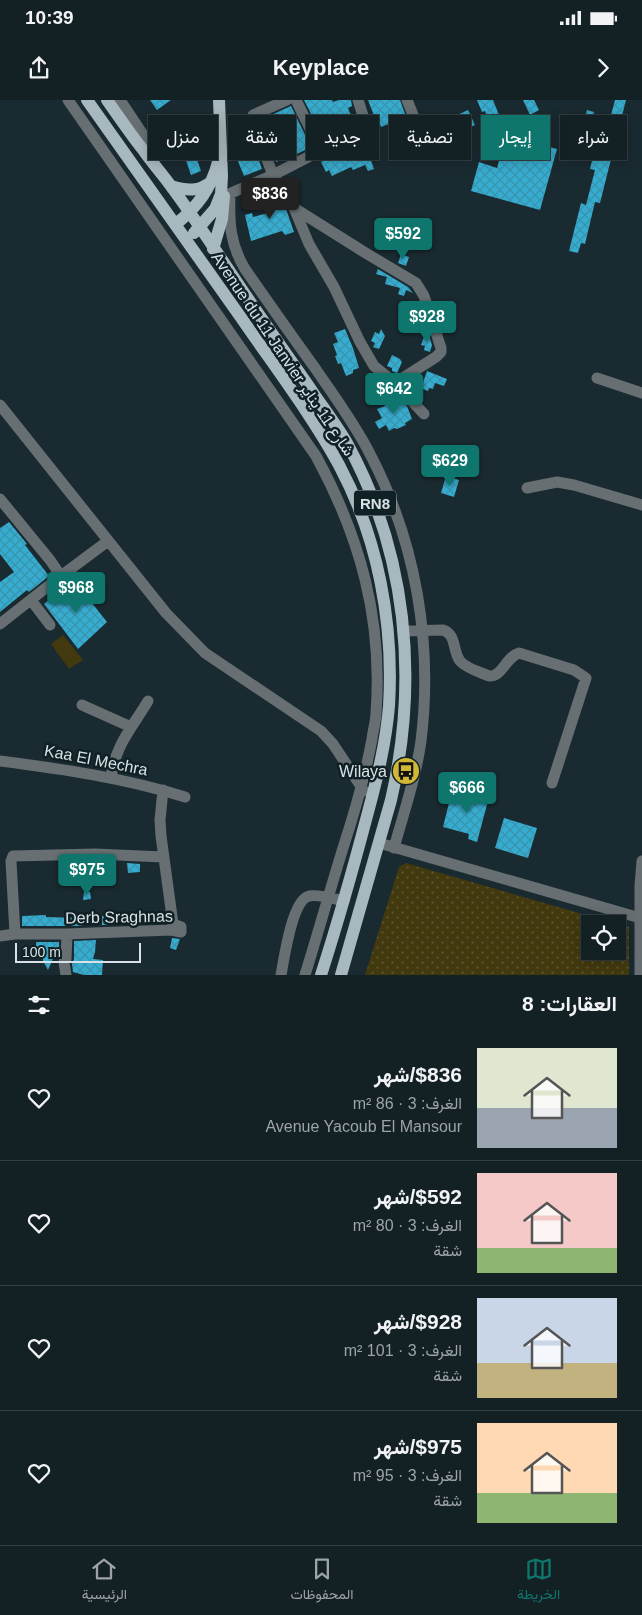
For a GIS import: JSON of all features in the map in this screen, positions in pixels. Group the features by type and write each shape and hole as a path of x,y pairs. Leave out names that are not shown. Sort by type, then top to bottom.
{"main road":[{"name":"Avenue du 11 Janvier شارع 11 يناير","path":"87,100 189,242 322,435 353,494 378,568 389,644 390,675 385,741 371,803 321,975"},
{"name":"Avenue du 11 Janvier شارع 11 يناير","path":"107,100 148,157"},
{"path":"213,249 222,219 218,100"},
{"name":"Avenue du 11 Janvier شارع 11 يناير","path":"150,160 190,212 213,249 346,442 375,504 397,580 404,631 406,689 404,729 397,777 341,975"},
{"path":"171,186 185,190 204,187 222,189"},
{"path":"176,224 190,212 204,194 222,189"},
{"path":"189,242 219,202 222,189"}],"street":[{"path":"68,100 316,456 344,512 358,549 371,603 377,658 376,714 362,789 305,975"},
{"path":"120,100 148,141"},
{"path":"287,100 252,117 273,175 294,208 309,244 334,287 360,342 374,366 395,383 424,414"},
{"path":"296,100 306,120"},
{"path":"358,100 363,115"},
{"path":"407,100 413,115"},
{"path":"306,158 273,175 222,189 238,257 345,411 370,453 385,484 407,543 417,589 422,630 425,695 421,741 415,772 394,848"},
{"path":"294,208 370,256 411,279 424,296 441,352 395,383"},
{"path":"176,256 189,242"},
{"path":"598,378 642,393"},
{"path":"0,405 166,613 194,644 211,658 321,731 332,744 371,803"},
{"path":"527,488 557,482 574,485 642,505"},
{"path":"0,499 61,576"},
{"path":"0,624 108,541"},
{"path":"31,600 50,624"},
{"path":"404,631 443,630 449,633 462,663 489,676 495,676 510,658 519,653 574,670 586,678 552,783"},
{"path":"111,778 114,758 148,700"},
{"path":"82,705 131,727"},
{"name":"Kaa El Mechra","path":"0,761 38,765 111,778 185,797"},
{"name":"Derb Sraghnas","path":"0,936 171,930 181,932 181,927 173,924 163,857 160,820 163,790"},
{"path":"379,843 640,918"},
{"path":"15,934 11,861 13,856 95,854 163,857"},
{"path":"641,973 642,862"},
{"path":"281,975 295,911 303,899 310,896 329,897 344,901"},
{"path":"66,975 64,962 66,959 67,934"}],"shaded area":[{"path":"63,635 83,660 69,669 51,644"},
{"path":"406,863 586,915 581,915 581,960 626,960 626,926 629,927 629,975 365,975 399,867"}],"building":[{"path":"150,100 171,100 157,110"},
{"path":"304,100 332,100 333,102 351,100 352,106 348,108 351,115 312,115"},
{"path":"368,100 400,100 405,115 389,115 389,124 381,127 379,115 374,115"},
{"path":"477,100 493,100 499,115 486,115 485,111 482,112"},
{"path":"523,100 534,100 539,110 530,115"},
{"path":"615,100 626,100 622,115 611,115"},
{"path":"291,106 295,115 271,115"},
{"path":"468,110 470,115 457,115"},
{"path":"587,110 594,112 593,115 586,115"},
{"path":"296,116 306,137 306,150 296,154"},
{"path":"471,116 475,125 471,127"},
{"path":"550,147 557,149 540,210 471,191 479,162 497,168 499,160 550,160"},
{"path":"186,160 197,160 201,171 191,175"},
{"path":"237,160 259,160 262,169 244,176"},
{"path":"325,160 371,160 374,169 368,171 365,165 353,170 351,167 332,176 329,170 326,172 321,162"},
{"path":"592,160 611,160 600,203 595,202 585,244 581,243 578,253 569,251 581,203 586,205 595,170 590,169"},
{"path":"273,190 286,209 294,232 285,235 282,231 251,241 245,215 252,213 253,217 268,213 269,205 264,193"},
{"path":"401,254 409,257 406,266 398,263"},
{"path":"378,269 408,287 413,293 406,290 404,296 398,294 400,288 385,284 387,277 376,274"},
{"path":"403,304 413,308 416,307 409,325 401,323 404,320 398,317"},
{"path":"345,329 359,368 346,376 341,363 338,364 333,344 338,342 334,333"},
{"path":"381,329 385,336 379,349 373,347 375,343 371,341 375,332 379,334"},
{"path":"425,334 429,335 432,345 430,352 424,350 425,346 421,345"},
{"path":"392,355 402,362 397,373 387,366"},
{"path":"427,371 447,379 444,386 435,383 433,389 429,388 428,391 421,388"},
{"path":"399,399 407,406 412,419 405,423 406,425 397,429 394,428 389,431 386,425 379,429 375,422 382,418 377,409 385,406 384,404"},
{"path":"446,476 459,480 454,497 441,493"},
{"path":"9,522 49,576 29,592 27,590 0,612 0,582 14,572 0,554 0,528"},
{"path":"73,579 107,622 78,649 44,604"},
{"path":"462,793 489,797 477,842 468,839 469,834 443,827 451,795 459,797"},
{"path":"504,818 537,828 528,858 495,848"},
{"path":"127,863 140,864 140,872 128,873"},
{"path":"84,892 90,892 91,899 83,900"},
{"path":"46,915 46,917 82,918 82,926 22,926 22,916"},
{"path":"102,916 113,916 113,925 102,925"},
{"path":"172,938 180,939 176,950 170,948"},
{"path":"96,940 93,959 103,960 102,975 84,975 73,972 74,941"},
{"path":"36,942 59,942 59,956 54,956 48,970 43,961 43,951 36,951"}],"place":[{"name":"Wilaya","path":"406,771"}]}
